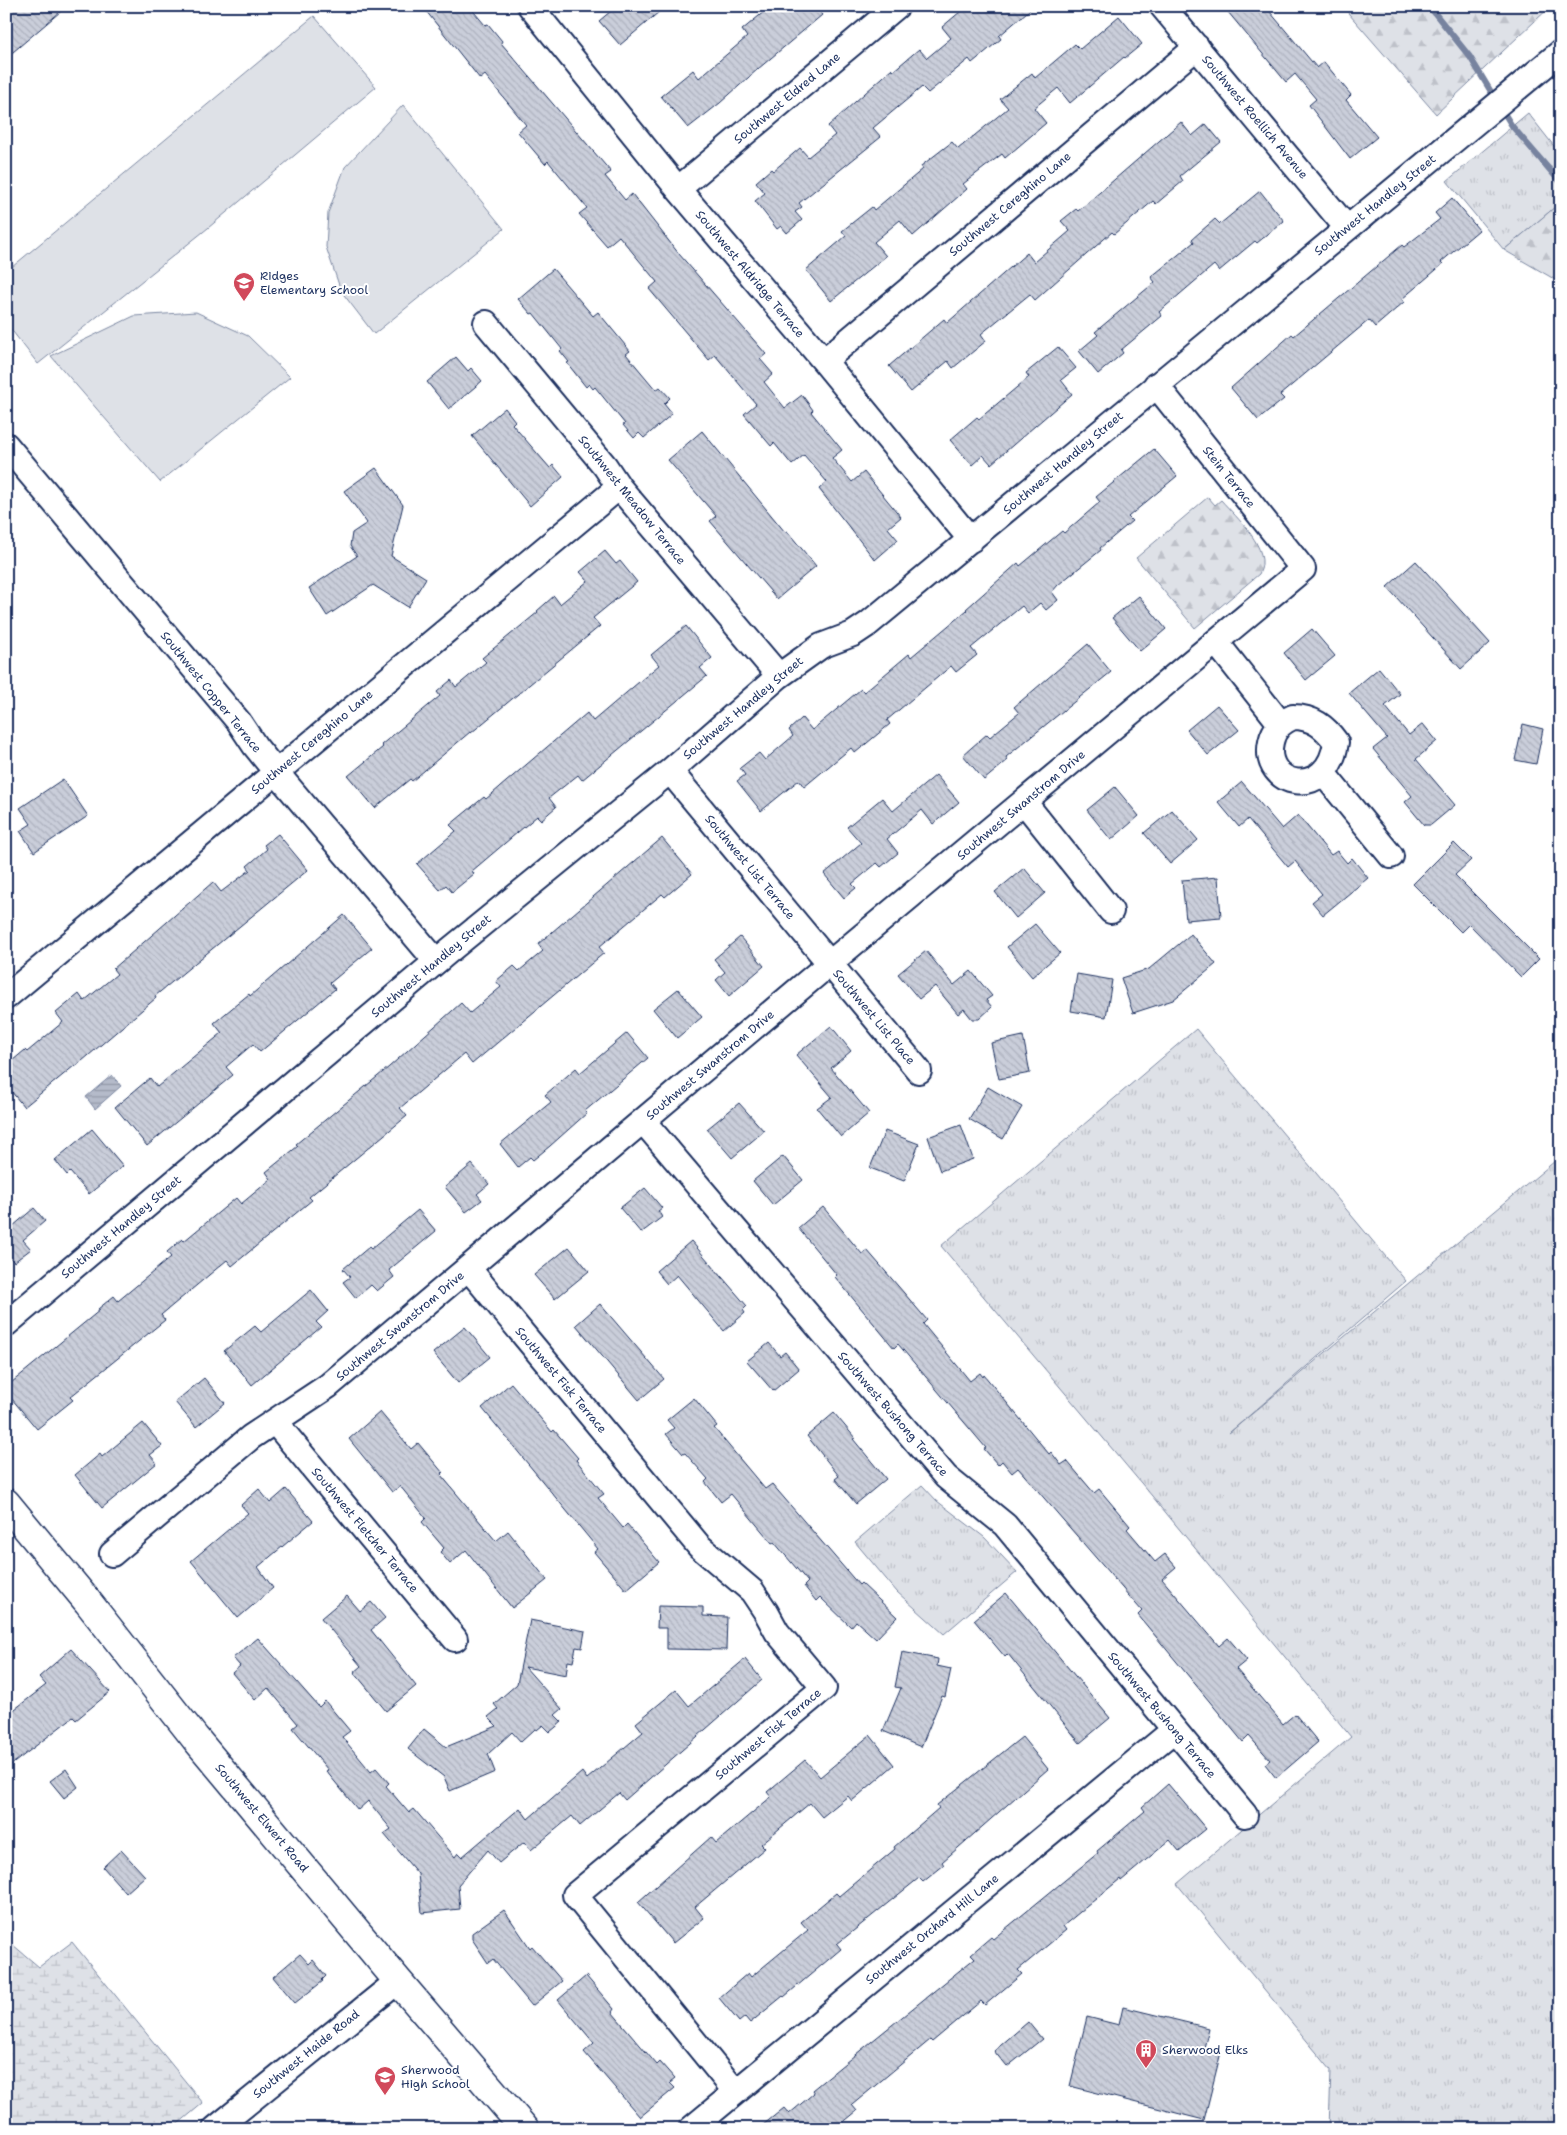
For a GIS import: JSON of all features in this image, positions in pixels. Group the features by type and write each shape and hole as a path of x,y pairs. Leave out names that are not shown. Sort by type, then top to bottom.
{"main road":[{"name":"Southwest Elwert Road","path":"6,1503 88,1602 195,1738 524,2129"}],"street":[{"name":"Southwest Eldred Lane","path":"678,189 897,6"},
{"name":"Southwest Roellich Avenue","path":"1162,6 1348,228"},
{"name":"Southwest Aldridge Terrace","path":"539,10 678,189 824,361 971,540"},
{"name":"Southwest Cereghino Lane","path":"824,361 1196,47"},
{"name":"Southwest Handley Street","path":"6,1324 436,961 670,770 779,676 821,646 853,634 868,624 1561,52"},
{"name":"Southwest Meadow Terrace","path":"486,323 605,466 619,487 779,676"},
{"name":"Stein Terrace","path":"1156,385 1303,569"},
{"name":"Southwest Copper Terrace","path":"6,445 239,722 276,772 436,961"},
{"name":"Southwest Cereghino Lane","path":"6,997 619,487"},
{"name":"Southwest Swanstrom Drive","path":"112,1554 251,1437 328,1386 1303,569"},
{"path":"1216,642 1280,723"},
{"path":"1293,717 1304,717 1326,728 1336,742 1334,756 1323,773 1314,780 1303,783 1292,781 1283,776 1272,764 1269,751 1271,738 1280,723 1293,717"},
{"name":"Southwest List Terrace","path":"670,770 830,964"},
{"path":"1323,773 1392,856"},
{"path":"1024,803 1111,911"},
{"name":"Southwest List Place","path":"830,964 919,1071"},
{"name":"Southwest Bushong Terrace","path":"643,1121 946,1477 1005,1525 1245,1815"},
{"name":"Southwest Fisk Terrace","path":"469,1269 699,1546 752,1592 777,1632 824,1688 575,1895 735,2091"},
{"name":"Southwest Fletcher Terrace","path":"275,1422 455,1639"},
{"name":"Southwest Orchard Hill Lane","path":"690,2129 1174,1730"},
{"name":"Southwest Haide Road","path":"214,2129 398,1981"}],"green space":[{"path":"1342,6 1551,6 1436,114"},
{"path":"314,16 376,87 208,228 38,364 6,323 6,272"},
{"path":"403,105 504,229 374,334 341,291 326,247 328,213 345,167"},
{"path":"1528,113 1561,155 1561,202 1504,250 1447,181"},
{"path":"1561,202 1561,283 1504,250"},
{"path":"196,312 248,336 290,377 160,482 51,356 134,316"},
{"path":"1208,497 1215,505 1221,500 1251,534 1261,555 1262,565 1259,574 1195,628 1136,558"},
{"path":"1196,1029 1406,1281 1229,1433 1561,1156 1561,2129 1329,2129 1331,2070 1177,1884 1351,1737 1152,1496 941,1246"},
{"path":"922,1485 937,1501 984,1537 1017,1572 944,1634 897,1592 855,1542"},
{"path":"6,1939 39,1967 72,1942 203,2103 172,2129 6,2129"}],"water":[{"path":"112,1075 121,1086 95,1109 86,1097"}],"building":[{"path":"6,6 67,6 6,58"},
{"path":"422,6 469,6 485,25 488,24 502,41 501,43 611,172 605,176 625,200 632,194 679,254 766,354 760,359 773,374 764,382 785,408 802,395 813,410 811,412 842,450 832,458 852,482 864,472 901,517 888,528 898,540 875,560 819,489 827,482 804,455 792,465 774,443 771,446 744,414 756,404 715,355 709,360 649,289 657,282 619,236 607,246 579,214 587,208 548,161 545,164 518,132 526,125 485,75 480,79"},
{"path":"617,6 666,6 620,45 599,21"},
{"path":"771,6 815,6 822,15 720,103 688,128 661,96 693,70 699,78 747,37 742,30"},
{"path":"967,6 1034,6 999,36 1001,39 972,63 969,59 928,93 922,87 873,128 881,137 799,203 802,207 795,212 802,220 787,233 781,226 777,229 755,201 765,193 756,182 771,169 773,171 800,148 808,157 835,135 828,126 892,69 893,71 919,49 927,58 951,38 942,27"},
{"path":"1223,6 1265,6 1317,68 1324,62 1351,95 1346,100 1377,137 1350,159 1309,105 1316,99 1295,74 1286,82"},
{"path":"1119,16 1142,44 1070,103 1058,88 1034,108 1046,123 1005,158 1002,154 963,184 967,189 913,236 900,220 874,242 886,256 831,301 806,270 846,236 842,231 872,207 874,210 923,169 921,166 952,142 958,149 1008,108 1000,99 1032,73 1035,78 1075,44 1080,49"},
{"path":"1181,122 1192,136 1206,124 1221,142 1180,176 1183,181 1156,204 1153,201 1114,234 1112,232 1035,300 1030,294 981,334 986,341 953,368 948,361 911,392 889,366 944,319 947,323 1027,253 1034,262 1070,231 1061,221 1076,209 1078,211"},
{"path":"1260,191 1284,221 1257,243 1255,241 1219,271 1214,265 1159,312 1162,316 1121,350 1123,353 1098,374 1079,351 1098,335 1095,332 1155,282 1151,277 1194,242 1192,239 1215,219 1220,224"},
{"path":"1452,198 1479,230 1441,262 1443,264 1402,299 1404,302 1375,327 1369,320 1280,395 1284,399 1258,420 1231,388 1292,334 1294,336 1402,245 1404,247 1440,219 1435,213"},
{"path":"553,269 593,316 598,312 630,351 626,354 656,390 660,387 670,398 664,404 672,414 644,438 639,433 634,438 595,387 593,389 589,384 586,387 567,363 569,362 560,351 562,349 533,313 531,314 518,299"},
{"path":"1058,347 1076,368 1061,380 1072,394 991,464 983,455 972,465 950,440 977,417 979,419 1029,377 1026,373"},
{"path":"456,357 468,371 471,368 482,381 449,409 427,382"},
{"path":"505,408 515,421 512,424 550,468 553,465 563,477 530,506 472,436"},
{"path":"702,431 785,532 787,531 816,566 777,599 710,521 716,516 668,460"},
{"path":"1154,449 1177,476 1128,517 1132,521 1100,548 1101,550 1058,585 1052,592 1058,600 1046,610 1040,603 1028,613 1022,606 971,648 977,655 956,672 951,666 887,720 890,724 855,753 851,748 804,787 799,780 761,811 737,781 745,775 740,768 759,753 765,760 793,736 789,730 802,718 812,730 861,689 864,692 909,654 911,657 967,610 1018,563 1020,566 1062,531 1064,533 1100,502 1096,497"},
{"path":"376,468 403,505 391,556 426,578 408,607 373,585 327,616 309,588 357,556 350,546 352,533 367,523 344,491"},
{"path":"605,551 616,564 620,561 637,582 593,618 600,626 412,781 410,779 375,808 348,776 383,747 381,745 440,696 437,692 451,680 456,687 486,662 482,658 538,612 554,596 560,604 588,581 580,572"},
{"path":"1416,561 1490,643 1461,669 1387,587"},
{"path":"1139,596 1166,629 1140,651 1112,618"},
{"path":"686,626 712,658 700,668 707,676 582,780 578,775 549,798 556,807 541,820 537,816 472,871 474,874 452,892 446,885 440,890 417,864 456,831 450,825 484,797 486,799 587,713 593,721 659,665 651,655"},
{"path":"1312,629 1335,656 1306,680 1284,653"},
{"path":"1088,644 1111,672 1006,757 1008,760 984,780 963,755 987,734 990,737 1019,713 1014,707"},
{"path":"1379,668 1400,694 1385,706 1409,735 1423,724 1437,741 1416,759 1455,805 1431,825 1424,825 1405,802 1412,796 1373,749 1387,738 1349,693"},
{"path":"1217,705 1239,730 1208,755 1187,730"},
{"path":"1523,724 1543,729 1536,764 1515,760"},
{"path":"936,775 959,802 933,824 922,810 887,839 898,853 881,867 877,863 852,884 856,888 844,898 824,874 861,843 847,827 882,798 893,811"},
{"path":"63,779 88,816 34,852 20,831 31,824 20,808"},
{"path":"1242,782 1282,829 1298,815 1331,855 1337,851 1347,863 1352,858 1368,878 1323,915 1312,902 1322,894 1295,861 1288,867 1248,819 1239,827 1218,802"},
{"path":"1115,787 1139,816 1111,840 1087,810"},
{"path":"1172,810 1198,840 1170,864 1144,833"},
{"path":"278,834 308,870 155,996 156,998 75,1067 24,1107 6,1085 6,1066 25,1050 27,1052 63,1022 56,1013 79,994 84,1001 117,974 113,969 213,882 221,892 250,870 247,866 267,849 264,845"},
{"path":"662,838 692,874 665,897 662,894 599,947 604,953 472,1064 464,1054 400,1108 407,1116 309,1197 312,1200 232,1266 227,1260 161,1315 165,1320 70,1397 73,1400 37,1429 6,1392 6,1387 100,1310 98,1309 114,1296 118,1301 171,1257 167,1252 182,1239 184,1241 236,1198 241,1204 271,1179 266,1172 298,1146 296,1144 389,1067 461,1003 470,1013 501,987 496,981 514,966 519,971 543,951 538,944"},
{"path":"1454,843 1471,860 1455,875 1539,959 1521,977 1469,924 1461,932 1413,884"},
{"path":"1024,868 1045,893 1016,918 995,892"},
{"path":"1218,877 1221,917 1186,920 1182,880"},
{"path":"344,915 372,948 330,983 335,989 260,1052 253,1044 226,1067 233,1075 147,1146 115,1107 150,1078 157,1087 222,1033 214,1023 249,994 250,996"},
{"path":"1035,924 1060,953 1032,977 1007,947"},
{"path":"1191,934 1216,964 1173,1000 1133,1013 1121,978 1149,969"},
{"path":"740,937 764,966 729,996 716,980 725,972 714,959"},
{"path":"926,951 954,985 971,971 992,996 986,1000 992,1007 979,1019 972,1019 964,1009 958,1014 935,986 919,999 898,974"},
{"path":"1077,974 1112,980 1106,1017 1071,1011"},
{"path":"678,989 702,1017 677,1038 653,1009"},
{"path":"831,1026 851,1051 831,1068 869,1113 841,1137 817,1108 832,1097 796,1055"},
{"path":"627,1033 648,1058 585,1111 587,1113 550,1146 533,1160 530,1157 518,1167 500,1144 551,1102 545,1095 576,1068 580,1073"},
{"path":"1023,1036 1030,1073 999,1079 991,1043"},
{"path":"988,1087 1022,1107 1003,1139 969,1119"},
{"path":"739,1103 764,1131 732,1158 707,1129"},
{"path":"961,1125 973,1159 940,1171 928,1137"},
{"path":"92,1129 123,1166 89,1194 70,1172 67,1175 55,1160"},
{"path":"885,1131 919,1144 904,1181 870,1168"},
{"path":"783,1156 803,1180 773,1205 753,1181"},
{"path":"472,1164 489,1184 477,1194 482,1200 466,1212 445,1187"},
{"path":"645,1188 662,1208 658,1211 662,1217 641,1233 620,1208"},
{"path":"823,1207 862,1254 867,1250 927,1320 923,1324 970,1381 980,1373 983,1377 984,1375 1049,1454 1051,1452 1061,1465 1067,1461 1094,1493 1099,1489 1130,1526 1127,1529 1155,1562 1165,1554 1176,1567 1162,1579 1219,1646 1228,1638 1247,1660 1236,1669 1283,1724 1295,1714 1318,1742 1276,1778 1265,1764 1270,1760 1249,1736 1243,1742 1138,1615 1142,1611 1018,1468 1012,1473 1002,1461 998,1465 984,1449 986,1448 898,1344 894,1348 835,1277 837,1275 798,1228"},
{"path":"34,1208 45,1221 23,1240 31,1249 14,1262 6,1254 6,1219 12,1227"},
{"path":"418,1210 436,1231 389,1270 394,1277 377,1291 371,1285 356,1298 343,1282 350,1277 343,1269 369,1247 371,1249"},
{"path":"691,1241 747,1306 743,1310 745,1313 724,1331 677,1275 667,1284 656,1271"},
{"path":"569,1247 589,1271 555,1299 534,1275"},
{"path":"311,1290 328,1311 316,1322 321,1327 252,1385 224,1351 255,1326 261,1332"},
{"path":"600,1304 664,1379 639,1400 576,1325"},
{"path":"465,1327 490,1357 458,1383 433,1353"},
{"path":"769,1343 780,1356 785,1352 799,1369 773,1391 747,1361"},
{"path":"204,1378 225,1403 196,1427 175,1402"},
{"path":"511,1383 552,1432 554,1430 578,1458 576,1460 604,1494 598,1498 623,1528 627,1524 659,1562 626,1590 594,1552 598,1549 482,1408"},
{"path":"694,1398 717,1426 714,1428 765,1489 772,1484 859,1585 861,1583 897,1617 876,1639 856,1621 851,1627 820,1597 816,1601 804,1586 808,1582 731,1494 721,1502 705,1482 708,1479 666,1434 674,1428 667,1420"},
{"path":"380,1412 411,1449 418,1443 443,1473 441,1475 496,1541 508,1531 547,1580 512,1608 466,1550 450,1564 440,1552 444,1548 422,1522 426,1518 400,1486 392,1492 349,1439"},
{"path":"834,1413 886,1479 856,1504 835,1479 839,1476 807,1436"},
{"path":"143,1423 162,1446 150,1455 157,1463 102,1508 75,1475 100,1454 102,1457"},
{"path":"259,1489 270,1503 286,1489 313,1521 258,1567 273,1588 238,1618 191,1561 248,1513 241,1505"},
{"path":"1006,1593 1110,1718 1080,1743 1008,1654 1005,1657 974,1620"},
{"path":"347,1596 360,1611 371,1602 385,1618 371,1630 416,1686 386,1711 354,1672 361,1666 321,1618"},
{"path":"658,1606 703,1607 703,1616 727,1617 726,1650 667,1649 667,1628 657,1628"},
{"path":"530,1620 585,1631 582,1648 576,1647 573,1662 568,1661 566,1675 525,1667 562,1709 555,1715 562,1722 550,1732 543,1725 537,1730 535,1729 521,1742 512,1732 488,1754 495,1772 450,1791 444,1777 408,1749 424,1729 446,1747 497,1726 488,1717 498,1709 494,1704 517,1684"},
{"path":"258,1638 319,1707 325,1701 350,1731 342,1737 371,1772 376,1768 389,1783 386,1786 409,1813 414,1809 455,1857 458,1853 462,1857 520,1808 528,1819 582,1772 587,1779 643,1732 636,1723 676,1690 689,1706 745,1659 762,1680 625,1800 619,1793 580,1826 572,1816 531,1850 524,1842 499,1863 488,1850 458,1885 460,1909 422,1913 418,1874 384,1834 391,1829 368,1801 358,1810 293,1728 298,1724 268,1688 255,1700 232,1673 240,1666 233,1658"},
{"path":"71,1649 110,1692 76,1720 73,1717 6,1769 6,1716 46,1685 39,1677"},
{"path":"902,1652 938,1659 937,1666 951,1669 945,1697 942,1696 921,1747 883,1731 901,1688 895,1687"},
{"path":"870,1735 894,1765 852,1801 848,1796 822,1817 810,1803 761,1844 765,1848 695,1907 704,1918 673,1943 638,1902 711,1837 716,1843 771,1797 767,1792 805,1760 820,1777"},
{"path":"1022,1737 1048,1769 942,1862 944,1865 923,1882 919,1878 837,1944 841,1949 784,1997 750,2023 745,2017 739,2022 719,1998 748,1973 751,1977 808,1930 801,1922 836,1893 839,1896 895,1849 894,1847 939,1808 937,1805"},
{"path":"66,1769 78,1787 64,1798 50,1781"},
{"path":"1168,1784 1206,1829 1179,1851 1170,1840 1121,1881 1120,1879 1063,1926 1066,1930 1018,1970 1022,1974 985,2005 981,2001 932,2042 930,2040 852,2105 857,2111 835,2129 758,2129 784,2108 789,2114 814,2093 812,2090 975,1958 971,1954 991,1937 993,1939 1098,1853 1097,1851 1145,1811 1142,1807"},
{"path":"121,1850 145,1876 126,1893 103,1867"},
{"path":"504,1910 530,1948 532,1946 562,1981 532,2006 493,1959 488,1963 472,1939 472,1933"},
{"path":"300,1954 309,1964 313,1960 326,1976 323,1981 295,2003 273,1977"},
{"path":"586,1976 614,2009 612,2012 657,2065 660,2062 675,2079 670,2083 675,2088 640,2117 584,2052 594,2043 558,2000"},
{"name":"Sherwood Elks","path":"1123,2007 1209,2028 1204,2048 1221,2052 1204,2120 1070,2086 1087,2017 1119,2025"},
{"path":"1028,2022 1042,2039 1007,2067 994,2051"}],"waterway":[{"path":"1429,6 1470,57 1496,100"},
{"path":"1501,108 1512,126 1561,183"}],"place":[{"name":"Ridges Elementary School","path":"244,302"},
{"name":"Sherwood Elks","path":"1146,2069"},
{"name":"Sherwood High School","path":"385,2096"}]}
